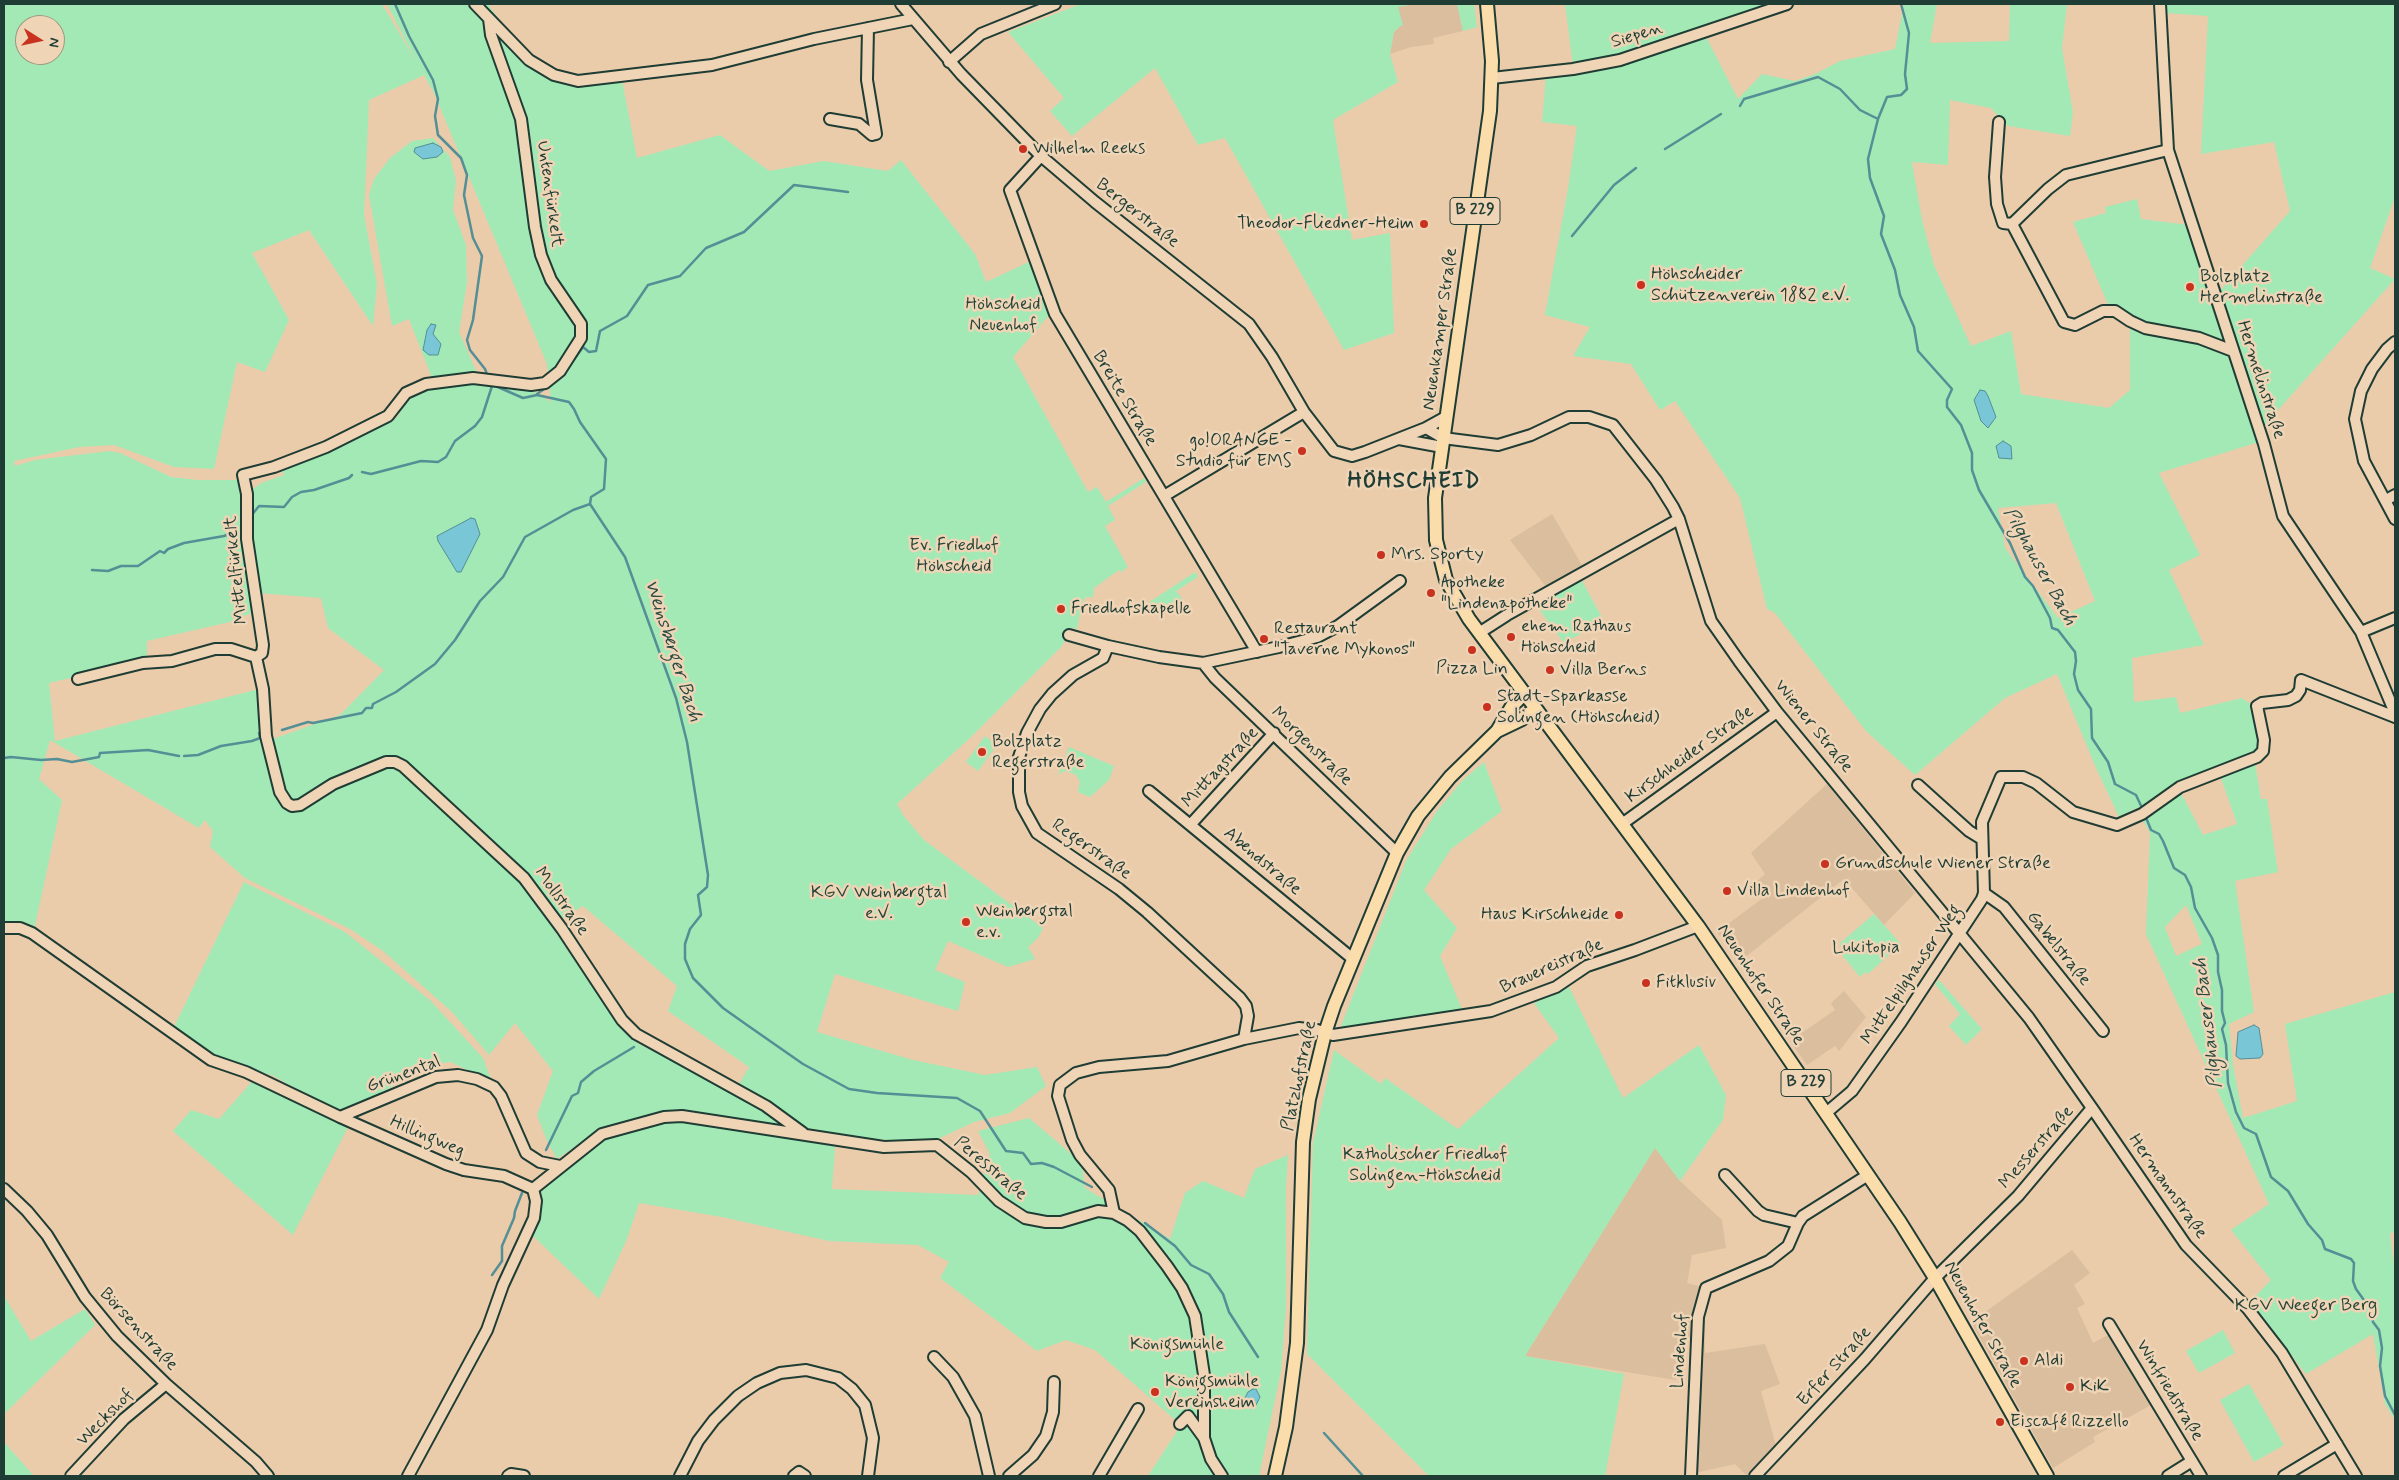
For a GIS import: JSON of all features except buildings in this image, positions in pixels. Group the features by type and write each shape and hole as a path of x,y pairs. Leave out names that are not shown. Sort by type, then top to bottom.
{"main road":[{"name":"Neuenkamper Straße","path":"1436,540 1436,498 1442,443 1490,111 1492,78 1487,4"},
{"name":"Neuenhofer Straße","path":"1436,540 1446,580 1479,634 1698,926 1868,1175 1936,1278 2047,1476"},
{"name":"Platzhofstraße","path":"1275,1476 1286,1428 1297,1343 1303,1142 1309,1098 1325,1033 1353,959 1397,854 1418,816 1433,796 1497,731 1512,706 1524,694"},
{"name":"Platzhofstraße","path":"1497,731 1522,719 1535,709"}],"street":[{"path":"476,4 518,50 538,67 561,78 578,81 712,65 814,39 912,18"},
{"name":"Bergerstraße","path":"901,4 949,62 1041,156 1095,202 1249,324 1272,357 1304,412 1327,444 1342,455 1352,456 1399,439"},
{"path":"949,62 981,34 1055,4"},
{"name":"Siepen","path":"1492,78 1573,69 1620,60 1787,4"},
{"name":"Hermelinstraße","path":"2160,4 2168,150 2264,444 2286,523 2335,591 2361,632 2395,713"},
{"name":"Untenfürkelt","path":"242,477 248,472 266,470 326,447 388,416 406,393 416,388 452,379 480,378 531,386 549,381 567,362 581,338 583,329 551,280 541,255 535,227 521,119 491,35 488,19"},
{"path":"830,119 859,124 872,135 876,134 867,80 868,28"},
{"path":"1999,122 1995,177 1997,204 2003,223 2012,224"},
{"path":"2012,224 2048,189 2066,175 2168,150"},
{"name":"Breite Straße","path":"1041,156 1010,190 1055,314 1258,652"},
{"path":"2012,224 2064,322 2075,325 2103,311 2115,311 2145,328 2199,338 2233,351"},
{"path":"2395,342 2387,349 2372,369 2361,391 2355,419 2364,461 2395,519"},
{"path":"1164,496 1304,412"},
{"path":"1399,439 1446,417"},
{"name":"Wiener Straße","path":"1399,439 1498,445 1531,435 1569,417 1598,419 1612,426 1630,445 1666,495 1679,519 1711,621 1777,712 1960,933"},
{"path":"1426,428 1442,443"},
{"name":"Mittelfürkelt","path":"242,477 247,494 247,539 263,645 262,653 256,657"},
{"path":"2386,500 2395,495"},
{"path":"1479,634 1507,615 1679,519"},
{"path":"1069,634 1108,646 1159,657 1203,663 1292,644 1324,633 1338,626 1400,581"},
{"path":"2361,632 2395,618"},
{"name":"Regerstraße","path":"1108,646 1103,658 1072,675 1040,709 1019,757 1018,782 1022,806 1037,833 1120,889 1240,998 1246,1006 1248,1016 1244,1039"},
{"name":"Mittelfürkelt","path":"78,678 143,663 172,661 215,649 231,649 256,657"},
{"name":"Mittelfürkelt","path":"256,657 263,689 266,736 280,792"},
{"name":"Morgenstraße","path":"1203,663 1215,678 1397,854"},
{"path":"1984,892 1982,822 2001,777 2023,777 2036,783 2073,812 2104,822 2121,824 2144,813 2180,787 2261,754 2264,740 2257,706 2262,703 2288,700 2296,696 2300,690 2301,680 2395,717"},
{"name":"Kirschheider Straße","path":"1622,824 1777,712"},
{"name":"Mittagstraße","path":"1191,824 1274,733"},
{"name":"Mollstraße","path":"280,792 287,803 296,806 333,784 377,765 392,762 403,766 524,878 562,929 622,1020 636,1034 759,1101 805,1134"},
{"path":"1918,785 1969,831 1982,839"},
{"name":"Abendstraße","path":"1149,791 1353,959"},
{"name":"Mittelpilghauser Weg","path":"1826,1113 1852,1091 1902,1022 1960,933 1984,892"},
{"name":"Gabelstraße","path":"1984,892 2004,907 2103,1031"},
{"name":"Brauereistraße","path":"1325,1033 1333,1035 1391,1028 1492,1011 1556,987 1587,966 1698,926"},
{"path":"4,928 20,928 32,933 211,1060 246,1072 340,1117"},
{"name":"Messerstraße","path":"1936,1278 2018,1196 2092,1108 2029,1018 1960,933"},
{"path":"1204,1438 1204,1375 1195,1316 1182,1288 1157,1252 1128,1220 1114,1213 1109,1190 1080,1156 1072,1140 1058,1096 1060,1085 1076,1073 1099,1067 1129,1066 1168,1061 1244,1039 1290,1029 1317,1030 1325,1033"},
{"name":"Grünental","path":"340,1117 436,1077 453,1075 471,1077 494,1087 501,1096 510,1112 519,1141 526,1153 540,1162 560,1166"},
{"name":"Hermannstraße","path":"2092,1108 2186,1245 2248,1309 2282,1353 2356,1476"},
{"name":"Peresstraße","path":"560,1166 602,1134 664,1116 682,1116 884,1147 938,1145 971,1172 1008,1208 1033,1220 1061,1222 1098,1211 1114,1213"},
{"name":"Hillingweg","path":"340,1117 446,1164 464,1170 504,1176 533,1188"},
{"path":"408,1476 487,1330 503,1285 534,1218 536,1201 533,1188 560,1166"},
{"path":"1725,1175 1758,1211 1764,1215 1798,1223"},
{"name":"Lindenhof","path":"1691,1476 1698,1316 1706,1288 1769,1261 1784,1250 1803,1216 1868,1175"},
{"name":"Börsenstraße","path":"4,1188 27,1210 47,1235 86,1297 110,1328 166,1384 246,1452 268,1476"},
{"name":"Erfer Straße","path":"1755,1476 1865,1359 1936,1278"},
{"name":"Winfriedstraße","path":"2109,1324 2201,1476"},
{"path":"934,1357 953,1377 975,1416 989,1476"},
{"path":"680,1476 698,1442 714,1420 738,1396 757,1383 780,1373 806,1370 838,1378 852,1389 865,1405 873,1438 868,1476"},
{"path":"1010,1476 1033,1455 1046,1436 1053,1412 1054,1382"},
{"name":"Weckshof","path":"71,1476 124,1419 166,1384"},
{"path":"1099,1476 1138,1409"},
{"path":"1180,1424 1188,1416 1204,1438 1211,1459 1222,1476"},
{"path":"2284,1476 2337,1444"},
{"path":"2168,1476 2192,1461"},
{"path":"794,1476 799,1472 805,1476"},
{"path":"508,1476 511,1474 524,1476"}],"shaded area":[{"path":"1415,4 1457,4 1463,31 1433,38 1434,44 1411,47 1390,54 1394,32 1399,27 1398,7"},
{"path":"1552,514 1583,567 1547,588 1510,540"},
{"name":"Grundschule Wiener Straße","path":"1827,784 1915,893 1884,925 1844,879 1739,962 1717,932 1763,898 1753,885 1765,874 1751,853"},
{"path":"1844,991 1866,1017 1839,1051 1835,1046 1807,1065 1790,1041 1835,1010 1831,1003"},
{"path":"1655,1148 1680,1181 1722,1220 1726,1248 1692,1255 1687,1283 1706,1288 1698,1317 1705,1318 1705,1353 1765,1344 1780,1384 1761,1391 1778,1453 1755,1476 1747,1476 1735,1464 1691,1474 1697,1338 1686,1337 1682,1375 1677,1375 1676,1380 1525,1356"},
{"path":"2072,1250 2090,1273 2074,1285 2085,1304 2077,1308 2093,1343 2110,1334 2151,1405 2093,1437 2095,1442 2053,1468 1971,1322"}],"green space":[{"path":"4,4 382,4 416,61 387,4 488,4 506,30 550,70 551,80 574,87 622,80 637,158 720,135 769,171 824,161 888,171 901,160 975,254 986,282 1029,262 1049,315 1013,357 1088,492 1097,487 1106,502 1144,478 1146,482 1108,506 1115,520 1105,526 1128,567 1121,572 1119,570 1094,588 1093,597 1086,597 1082,603 1077,629 1071,628 1062,646 970,738 897,804 903,815 924,840 1043,928 1038,938 1028,947 1035,959 1008,967 948,941 935,970 965,982 958,1011 835,974 817,1032 913,1060 985,1075 1037,1067 1046,1086 1010,1113 974,1122 938,1139 913,1142 836,1136 832,1189 978,1195 990,1154 978,1131 1029,1118 1082,1163 1085,1188 1170,1239 1185,1193 1203,1181 1244,1198 1255,1169 1288,1155 1286,1190 1286,1308 1281,1371 1259,1476 1148,1476 1181,1425 1095,1350 1066,1340 1037,1351 940,1278 949,1262 918,1245 829,1241 722,1217 639,1203 627,1239 599,1299 533,1236 542,1190 562,1169 598,1141 637,1126 664,1120 683,1119 805,1139 808,1129 738,1086 749,1067 668,1011 677,986 583,906 560,920 527,875 398,756 384,758 326,785 296,802 286,799 270,740 340,715 384,670 328,628 321,598 258,593 249,533 248,493 261,483 284,475 280,466 325,451 390,419 398,417 403,402 414,393 428,387 447,383 486,383 531,390 551,402 547,364 434,93 424,75 369,100 364,215 377,284 373,326 309,230 252,253 289,320 265,372 237,362 214,469 174,467 114,445 79,447 14,461 15,466 35,460 109,451 120,453 171,477 198,480 239,480 243,492 244,534 253,582 253,612 234,621 147,641 147,660 49,683 55,741 259,689 262,740 279,799 286,809 297,811 334,786 381,767 395,766 522,881 589,982 637,1043 715,1080 790,1128 684,1113 663,1113 602,1128 557,1159 547,1141 537,1115 553,1071 515,1023 489,1055 452,1012 383,951 350,929 245,878 210,847 213,831 205,820 199,828 50,740 39,779 62,800 34,930 17,924 4,926"},
{"path":"1081,4 1415,4 1398,7 1403,25 1394,32 1390,54 1398,82 1333,120 1352,240 1390,233 1394,333 1344,350 1225,138 1198,145 1155,68 1072,136 1050,111 1064,98 1008,32"},
{"path":"1457,4 1474,4 1477,27 1463,31"},
{"name":"KGV Weeger Berg","path":"1565,4 1776,4 1702,29 1738,99 1762,74 1795,81 1815,74 1840,61 1895,49 1904,4 1937,4 1930,43 2009,41 2010,4 2067,4 2062,48 2073,112 2070,136 2008,126 1991,108 1950,100 1948,165 1912,162 1922,220 1934,265 1971,346 2011,331 2021,394 2109,408 2130,390 2130,321 2109,307 2073,222 2106,213 2105,207 2137,199 2141,219 2189,225 2259,442 2159,473 2200,555 2169,570 2204,645 2132,658 2134,702 2176,697 2180,713 2242,698 2252,705 2260,746 2249,755 2177,785 2203,835 2237,824 2220,775 2255,763 2261,799 2267,799 2278,872 2235,881 2254,1012 2229,1024 2233,1065 2243,1118 2297,1101 2285,1024 2395,992 2395,1232 2390,1233 2395,1275 2395,1420 2385,1404 2373,1334 2306,1374 2250,1302 2271,1280 2231,1230 2269,1204 2146,934 2150,833 2136,808 2119,817 2096,768 2057,674 2005,698 1915,775 1866,731 1775,613 1767,609 1740,498 1675,401 1660,410 1631,364 1573,356 1590,327 1545,315 1577,126 1542,122 1546,75 1573,66","holes":["2056,503 2095,601 2058,618 2005,548 1998,508","2186,905 2202,944 2176,956 2165,927"]},
{"path":"2164,4 2395,4 2395,197 2370,268 2395,279 2262,428 2219,292 2290,211 2274,142 2201,154 2208,16 2165,13"},
{"path":"433,138 450,157 456,181 453,210 466,245 467,283 459,332 476,371 432,378 409,319 392,326 369,195 374,179 390,158 412,141"},
{"path":"1195,572 1198,577 1176,591 1183,600 1173,610 1169,607 1162,614 1147,612 1148,603"},
{"path":"1581,579 1604,621 1564,643 1535,604"},
{"name":"Bolzplatz Regerstraße","path":"985,736 997,745 978,771 966,762"},
{"path":"1069,747 1114,766 1109,780 1090,797 1078,792 1080,781 1075,774 1064,771 1058,775"},
{"path":"1484,762 1502,811 1451,849 1424,890 1457,928 1440,956 1463,1012 1339,1031 1406,861 1437,811 1462,781"},
{"path":"244,882 345,932 430,1000 483,1058 490,1077 489,1081 451,1062 433,1064 350,1110 335,1112 274,1076 212,1057 173,1029"},
{"name":"Lukitopia","path":"1874,914 1901,944 1868,974 1865,972 1860,977 1842,955 1845,952 1840,943"},
{"path":"1939,980 1982,1029 1966,1045 1949,1026 1960,1014 1935,984"},
{"name":"Katholischer Friedhof Solingen-Höhscheid","path":"1569,987 1623,1098 1699,1045 1726,1095 1723,1120 1680,1181 1655,1148 1525,1356 1624,1374 1605,1476 1429,1476 1307,1354 1313,1143 1334,1050 1381,1084 1385,1078 1458,1129 1559,1038 1534,1003"},
{"path":"254,1079 348,1127 293,1235 173,1131 191,1110 219,1119"},
{"path":"4,1296 31,1341 85,1309 95,1325 4,1414"},
{"path":"2223,1330 2235,1353 2199,1373 2186,1351"},
{"path":"2249,1384 2284,1445 2254,1462 2220,1400"},
{"path":"4,1442 34,1476 4,1476"}],"water":[{"path":"433,143 441,147 443,152 437,157 423,159 414,152 415,148"},
{"path":"431,324 436,325 433,334 441,344 438,355 429,355 423,350 427,330"},
{"path":"1980,390 1985,391 1988,396 1996,417 1988,428 1981,421 1974,400"},
{"path":"2003,441 2011,446 2012,459 1999,458 1996,446"},
{"path":"471,518 475,519 480,534 461,572 457,572 438,541 437,536"},
{"path":"2254,1025 2259,1028 2263,1054 2260,1058 2240,1059 2236,1056 2238,1032"},
{"path":"1256,1389 1260,1397 1255,1407 1248,1407 1243,1402 1248,1392"}],"waterway":[{"name":"Weinsberger Bach","path":"395,4 409,36 433,80 438,99 435,116 438,135 461,158 467,175 464,195 473,238 482,256 473,320 467,340 470,350 485,369 488,377"},
{"name":"Pilghauser Bach","path":"1901,4 1909,33 1905,74 1907,89 1901,95 1887,97 1878,119 1868,159 1870,178 1884,216 1881,234 1895,270 1900,295 1914,327 1918,351 1952,389 1947,400 1947,407 1961,425 1972,453 1972,470 1979,490 2010,543 2025,577 2033,586 2050,618 2052,628 2058,630 2075,652 2074,674 2078,690 2091,709 2092,738 2108,762 2115,784 2136,795 2143,810"},
{"path":"1740,106 1744,99 1818,77 1840,89 1860,110 1878,119"},
{"path":"1665,149 1721,114"},
{"path":"1572,236 1614,185 1636,168"},
{"path":"570,365 583,347 589,352 596,351 600,331 627,316 648,285 680,276 706,248 744,232 794,185 848,192"},
{"name":"Weinsberger Bach","path":"491,384 523,398 537,395 569,402 580,422 606,459 604,489 591,497 590,504 625,557 676,698 687,742 708,875 707,887 698,895 701,915 690,929 685,944 685,959 693,978 723,1008 803,1064 849,1089 877,1093 957,1098 980,1111 1006,1151 1023,1153 1031,1164 1042,1163 1054,1167 1092,1187"},
{"path":"362,472 371,474 421,461 438,462 446,457 455,441 475,426 482,417 492,386"},
{"path":"537,394 547,387"},
{"path":"251,516 259,506 284,507 292,497 301,492 314,490 349,478 352,475"},
{"path":"282,730 308,722 313,723 362,713 366,708 372,708 373,704 396,692 435,664 455,640 480,601 503,577 525,537 573,510 590,504"},
{"path":"92,570 108,571 121,566 138,566 160,551 164,553 168,549 184,543 224,536 236,531"},
{"path":"184,756 198,755 221,746 252,741 260,738 259,733"},
{"path":"4,758 57,759 72,762 99,757 100,753 148,750 179,756"},
{"name":"Pilghauser Bach","path":"2145,815 2151,830 2159,834 2163,841 2174,868 2185,875 2191,887 2195,908 2212,938 2218,955 2222,1011 2225,1023 2222,1029 2226,1045 2228,1083 2236,1112 2244,1128 2256,1134 2271,1177 2288,1191 2308,1224 2322,1240 2325,1249 2351,1259 2354,1263 2353,1281 2356,1289 2371,1310 2373,1322 2379,1330 2382,1348 2380,1366 2385,1396 2395,1415"},
{"path":"546,1150 572,1096 578,1093 581,1082 594,1071 634,1047"},
{"path":"492,1275 502,1261 502,1246 522,1193"},
{"name":"Weinsberger Bach","path":"1145,1223 1175,1246 1191,1265 1209,1274 1223,1294 1229,1312 1258,1357"},
{"name":"Weinsberger Bach","path":"1324,1433 1363,1476"}],"place":[{"name":"Wilhelm Reeks","path":"1023,149"},
{"name":"Theodor-Fliedner-Heim","path":"1424,224"},
{"name":"Höhscheider Schützenverein 1882 e.V.","path":"1641,285"},
{"name":"Bolzplatz Hermelinstraße","path":"2190,287"},
{"name":"go!ORANGE - Studio für EMS","path":"1302,451"},
{"name":"Mrs. Sporty","path":"1381,555"},
{"name":"Apotheke \"Lindenapotheke\"","path":"1431,593"},
{"name":"Friedhofskapelle","path":"1061,609"},
{"name":"ehem. Rathaus Höhscheid","path":"1511,637"},
{"name":"Restaurant \"Taverne Mykonos\"","path":"1264,639"},
{"name":"Pizza Lin","path":"1472,650"},
{"name":"Villa Berns","path":"1550,670"},
{"name":"Stadt-Sparkasse Solingen (Höhscheid)","path":"1487,707"},
{"name":"Bolzplatz Regerstraße","path":"982,752"},
{"name":"Grundschule Wiener Straße","path":"1825,864"},
{"name":"Villa Lindenhof","path":"1727,891"},
{"name":"Haus Kirschheide","path":"1619,915"},
{"name":"Weinbergstal e.v.","path":"966,922"},
{"name":"Fitklusiv","path":"1646,983"},
{"name":"Aldi","path":"2024,1361"},
{"name":"KiK","path":"2070,1387"},
{"name":"Königsmühle Vereinsheim","path":"1155,1392"},
{"name":"Eiscafé Rizzello","path":"2000,1422"}],"district":[{"name":"HÖHSCHEID","path":"1414,482"}],"park label":[{"name":"Höhscheid Neuenhof","path":"1003,315"},
{"name":"Ev. Friedhof Höhscheid","path":"954,556"},
{"name":"KGV Weinbergtal e.V.","path":"879,903"},
{"name":"Königsmühle","path":"1177,1345"}]}
